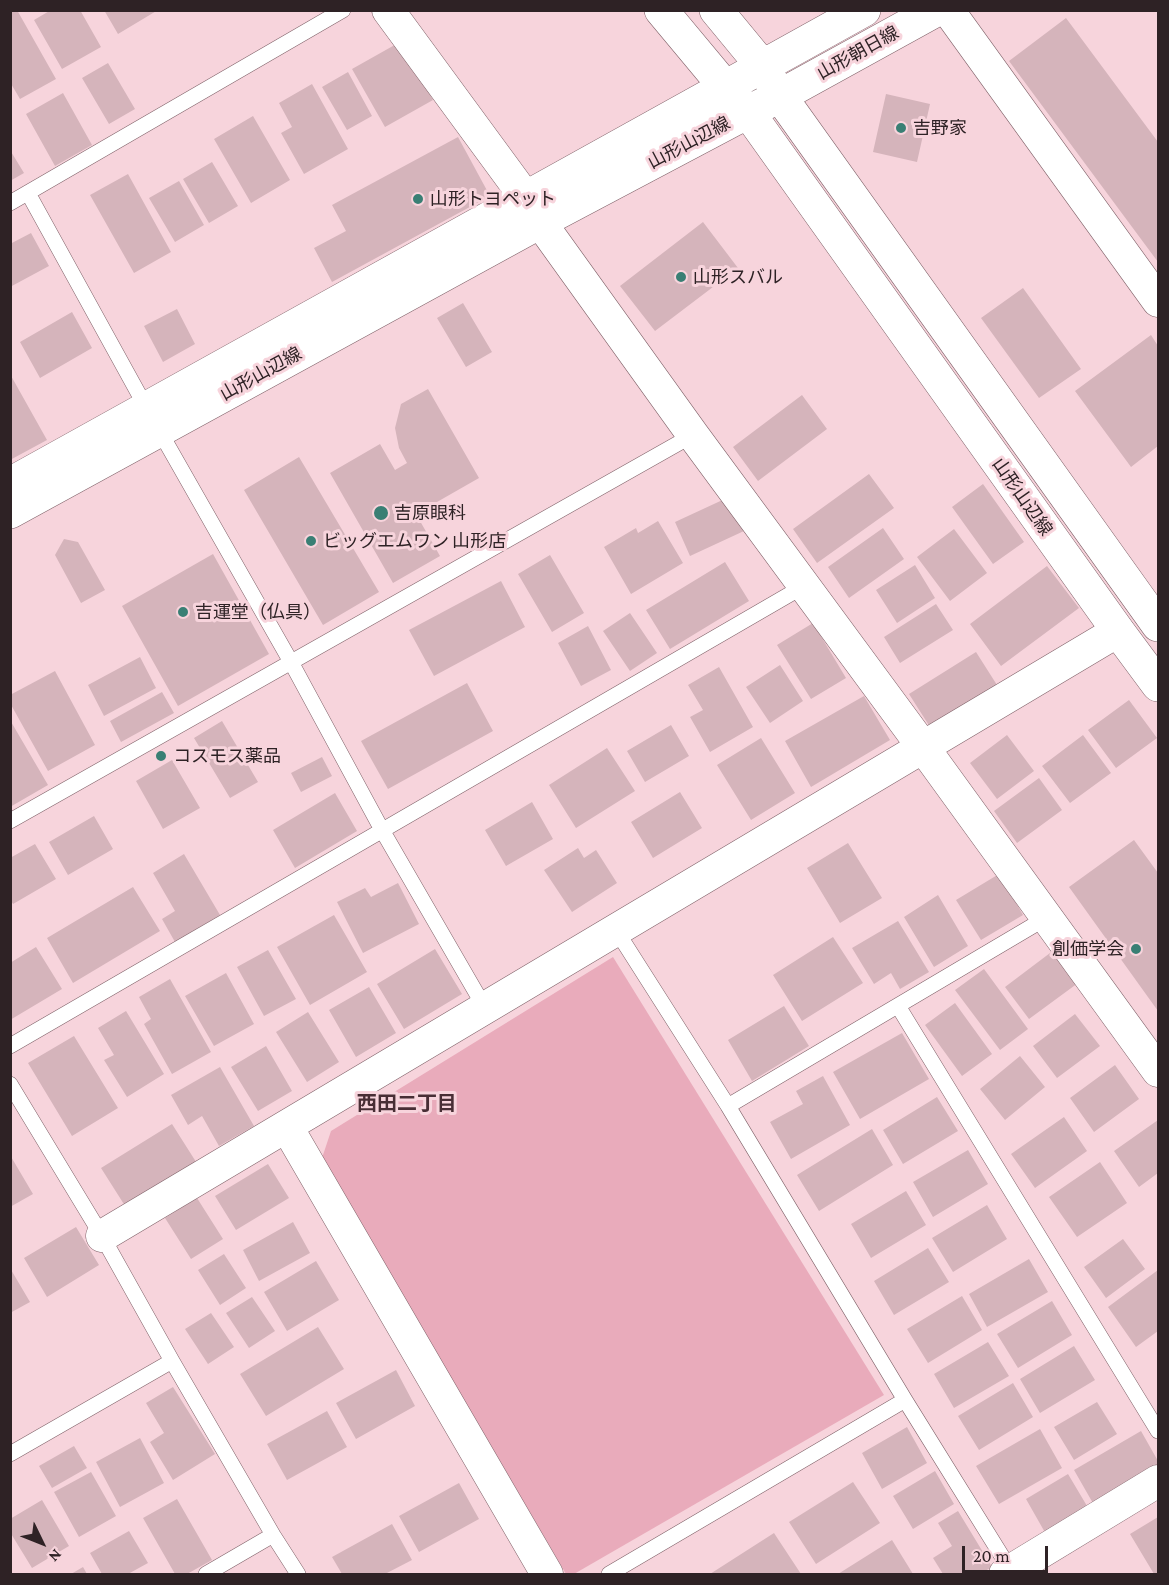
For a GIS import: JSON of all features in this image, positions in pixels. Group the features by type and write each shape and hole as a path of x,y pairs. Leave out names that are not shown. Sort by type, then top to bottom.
{"main road":[{"path":"661,10 748,112"},
{"path":"716,10 763,67 780,96"},
{"name":"山形朝日線","path":"726,88 864,10"},
{"name":"山形朝日線","path":"748,112 936,10"},
{"name":"山形山辺線","path":"10,512 153,420 533,210 726,88"},
{"name":"山形山辺線","path":"780,96 1158,625"},
{"name":"山形山辺線","path":"533,210 748,112 1158,685"},
{"name":"山形山辺線","path":"10,484 153,420"}],"street":[{"path":"388,10 693,435 1158,1071"},
{"path":"948,10 1158,301"},
{"path":"102,1236 1118,631"},
{"path":"287,1127 547,1575"},
{"path":"1010,1573 1158,1481"}],"lane":[{"path":"10,203 343,10"},
{"path":"28,193 153,420 291,662 382,830 485,1008"},
{"path":"10,821 693,435"},
{"path":"10,1046 804,585"},
{"path":"728,1106 1046,918"},
{"path":"616,930 728,1106 1010,1573"},
{"path":"898,1006 1158,1431"},
{"path":"10,1084 102,1236 172,1361 298,1575"},
{"path":"10,1454 172,1361"},
{"path":"609,1575 905,1400"},
{"path":"206,1575 273,1535"}],"shaded area":[{"path":"613,957 884,1395 574,1574 566,1574 322,1158 331,1131"}],"building":[{"path":"10,10 17,10 56,79 20,99 10,82"},
{"path":"51,10 80,10 101,47 62,69 34,20"},
{"path":"104,10 158,10 118,34"},
{"path":"1066,18 1158,142 1158,262 1009,61"},
{"path":"400,42 433,100 385,127 352,69"},
{"path":"108,63 135,109 109,124 82,78"},
{"path":"348,72 372,116 347,130 322,87"},
{"path":"312,84 348,149 304,174 281,133 292,127 279,103"},
{"path":"63,93 92,145 55,166 26,114"},
{"name":"吉野家","path":"886,94 930,104 917,162 873,152"},
{"path":"253,116 290,180 251,203 214,139"},
{"path":"458,137 490,196 332,282 314,248 346,231 332,205"},
{"path":"10,150 24,173 10,181"},
{"path":"212,162 238,206 209,223 183,179"},
{"path":"128,174 171,252 134,273 90,195"},
{"path":"179,181 204,225 175,242 149,198"},
{"path":"703,222 738,268 655,331 620,286"},
{"path":"31,233 49,266 10,287 10,244"},
{"path":"1023,288 1081,369 1039,398 981,318"},
{"path":"463,303 492,352 466,367 437,318"},
{"path":"177,309 195,344 163,362 144,326"},
{"path":"72,312 92,348 40,378 20,342"},
{"path":"1151,335 1158,346 1158,446 1131,467 1075,391"},
{"path":"10,374 47,440 10,460"},
{"path":"428,389 479,478 416,514 440,556 393,583 330,473 380,444 395,470 407,463 399,448 395,428 401,404"},
{"path":"802,395 827,429 758,481 733,447"},
{"name":"ビッグエムワン 山形店","path":"299,457 379,592 323,625 244,490"},
{"path":"869,474 894,508 817,563 793,529"},
{"path":"983,484 1024,542 993,564 952,507"},
{"path":"729,497 744,531 690,556 675,522"},
{"path":"658,521 683,563 631,594 604,547 636,528 638,533"},
{"path":"883,528 904,559 849,598 828,567"},
{"path":"954,529 987,573 950,601 917,557"},
{"path":"64,539 78,542 105,590 81,603 55,555"},
{"path":"213,554 269,654 178,706 122,606"},
{"path":"550,555 584,613 552,632 518,574"},
{"path":"725,562 749,601 670,649 646,610"},
{"path":"915,565 935,598 897,623 876,590"},
{"path":"1047,566 1079,608 1001,666 970,624"},
{"path":"501,581 525,627 434,676 409,630"},
{"path":"936,604 953,630 900,663 884,637"},
{"path":"630,613 657,653 630,671 603,631"},
{"path":"813,623 846,678 811,699 777,645"},
{"path":"588,626 611,670 581,686 558,643"},
{"path":"976,652 997,685 930,727 909,694"},
{"path":"140,657 156,688 104,716 88,685"},
{"path":"780,665 803,701 770,723 746,687"},
{"path":"719,667 753,727 710,752 690,717 703,710 688,685"},
{"path":"55,671 95,745 48,771 10,703 10,695"},
{"path":"467,683 493,731 388,789 361,741"},
{"path":"162,692 174,713 121,742 110,721"},
{"path":"864,696 890,740 811,787 785,741"},
{"path":"1129,700 1157,738 1116,768 1088,730"},
{"path":"10,720 48,785 10,807"},
{"path":"222,721 258,782 230,798 194,738"},
{"path":"671,725 689,756 645,782 627,751"},
{"path":"1007,735 1034,771 997,799 970,763"},
{"path":"1083,735 1111,773 1070,803 1042,766"},
{"path":"761,738 795,793 751,820 717,765"},
{"path":"607,748 635,791 576,828 549,785"},
{"path":"322,757 332,776 301,792 291,773"},
{"path":"172,760 200,808 163,829 136,781"},
{"path":"1039,778 1062,810 1017,843 994,811"},
{"path":"680,792 702,828 653,858 631,822"},
{"path":"335,793 357,831 295,868 273,830"},
{"path":"532,802 553,839 506,866 485,830"},
{"path":"94,816 113,849 68,875 49,842"},
{"name":"創価学会","path":"1134,840 1158,873 1158,1011 1069,887"},
{"path":"848,843 882,898 840,923 807,868"},
{"path":"35,844 56,879 13,904 10,899 10,858"},
{"path":"578,848 584,858 596,850 617,883 572,912 544,870"},
{"path":"184,854 220,915 175,942 162,919 175,911 153,873"},
{"path":"999,874 1023,915 981,940 956,900"},
{"path":"398,883 419,924 363,953 337,902 365,888 371,897"},
{"path":"133,887 160,931 73,983 47,938"},
{"path":"938,895 968,946 934,967 904,917"},
{"path":"334,915 367,972 310,1005 277,947"},
{"path":"898,921 929,972 900,989 891,973 874,984 852,948"},
{"path":"833,937 863,983 802,1021 773,975"},
{"path":"36,947 62,989 10,1020 10,963"},
{"path":"435,949 462,994 404,1029 377,984"},
{"path":"268,950 296,999 264,1016 237,967"},
{"path":"1054,950 1078,983 1029,1019 1005,987"},
{"path":"984,969 1028,1029 1000,1050 955,990"},
{"path":"226,973 254,1024 214,1046 185,996"},
{"path":"170,979 211,1052 172,1074 144,1024 151,1019 139,997"},
{"path":"369,987 396,1033 356,1057 329,1010"},
{"path":"955,1003 992,1054 962,1076 925,1025"},
{"path":"784,1006 809,1046 752,1081 728,1040"},
{"path":"126,1011 164,1074 127,1097 104,1060 114,1055 98,1028"},
{"path":"308,1012 339,1062 307,1082 276,1032"},
{"path":"1075,1014 1100,1046 1057,1078 1033,1046"},
{"path":"902,1033 929,1079 860,1119 833,1072"},
{"path":"74,1036 118,1108 72,1136 28,1063"},
{"path":"266,1046 292,1091 258,1111 231,1067"},
{"path":"1020,1056 1045,1087 1005,1120 980,1089"},
{"path":"1115,1065 1139,1099 1094,1132 1070,1098"},
{"path":"220,1067 254,1126 219,1146 202,1116 188,1125 171,1095"},
{"path":"823,1076 850,1125 791,1159 770,1122 803,1104 796,1091"},
{"path":"937,1097 958,1131 903,1164 883,1130"},
{"path":"1064,1117 1087,1151 1035,1188 1011,1154"},
{"path":"1158,1120 1158,1173 1139,1187 1114,1151"},
{"path":"172,1124 198,1165 127,1209 101,1168"},
{"path":"872,1129 893,1165 819,1211 797,1175"},
{"path":"968,1150 988,1184 933,1217 913,1182"},
{"path":"10,1155 33,1194 10,1207"},
{"path":"1100,1162 1127,1203 1077,1237 1049,1197"},
{"path":"268,1164 289,1198 236,1230 215,1196"},
{"path":"906,1191 926,1225 871,1258 851,1224"},
{"path":"197,1198 223,1239 191,1259 165,1218"},
{"path":"987,1205 1007,1239 953,1272 932,1238"},
{"path":"293,1222 310,1253 259,1281 243,1250"},
{"path":"76,1227 99,1265 47,1297 24,1258"},
{"path":"1123,1239 1145,1269 1106,1298 1084,1267"},
{"path":"928,1248 949,1282 894,1315 874,1281"},
{"path":"224,1254 246,1288 220,1305 198,1270"},
{"path":"1029,1259 1048,1292 987,1327 969,1294"},
{"path":"316,1261 339,1300 287,1331 264,1292"},
{"path":"10,1268 30,1302 10,1313"},
{"path":"1158,1270 1158,1331 1136,1347 1108,1307"},
{"path":"962,1296 982,1330 928,1363 907,1329"},
{"path":"252,1297 275,1331 249,1348 226,1313"},
{"path":"1052,1301 1072,1335 1018,1368 997,1334"},
{"path":"211,1313 234,1347 208,1364 185,1329"},
{"path":"318,1327 344,1369 266,1416 240,1374"},
{"path":"988,1342 1009,1376 954,1408 934,1374"},
{"path":"1074,1346 1095,1380 1040,1413 1020,1379"},
{"path":"396,1370 415,1406 356,1439 336,1403"},
{"path":"1013,1383 1033,1417 979,1450 958,1416"},
{"path":"173,1387 215,1454 173,1480 150,1442 164,1433 146,1403"},
{"path":"1097,1402 1117,1434 1074,1460 1054,1427"},
{"path":"327,1411 347,1447 287,1480 267,1444"},
{"path":"907,1427 927,1463 882,1489 862,1453"},
{"path":"1040,1429 1062,1468 999,1504 976,1466"},
{"path":"1141,1431 1158,1461 1158,1467 1094,1505 1074,1470"},
{"path":"140,1438 164,1483 120,1507 96,1462"},
{"path":"74,1446 87,1468 52,1488 39,1466"},
{"path":"935,1471 954,1504 913,1529 893,1496"},
{"path":"91,1472 116,1516 79,1537 54,1492"},
{"path":"1068,1474 1090,1511 1047,1536 1026,1499"},
{"path":"853,1482 880,1523 816,1564 789,1522"},
{"path":"459,1483 479,1519 419,1552 399,1516"},
{"path":"177,1499 212,1560 187,1574 175,1574 143,1518"},
{"path":"42,1500 69,1546 32,1568 10,1532 10,1519"},
{"path":"958,1511 992,1567 980,1574 943,1574 933,1558 952,1546 938,1523"},
{"path":"1158,1517 1158,1574 1154,1574 1130,1534"},
{"path":"392,1524 412,1560 385,1574 342,1574 332,1557"},
{"path":"129,1531 148,1563 128,1574 102,1574 90,1553"},
{"path":"774,1533 801,1574 710,1574"},
{"path":"892,1540 913,1574 838,1574"},
{"path":"83,1567 87,1574 71,1574"}],"place":[{"name":"吉野家","path":"901,128"},
{"name":"山形トヨペット","path":"418,199"},
{"name":"山形スバル","path":"681,277"},
{"name":"吉原眼科","path":"381,513"},
{"name":"ビッグエムワン 山形店","path":"311,541"},
{"name":"吉運堂（仏具）","path":"183,612"},
{"name":"コスモス薬品","path":"161,756"},
{"name":"創価学会","path":"1136,949"}],"district":[{"name":"西田二丁目","path":"407,1104"}]}
